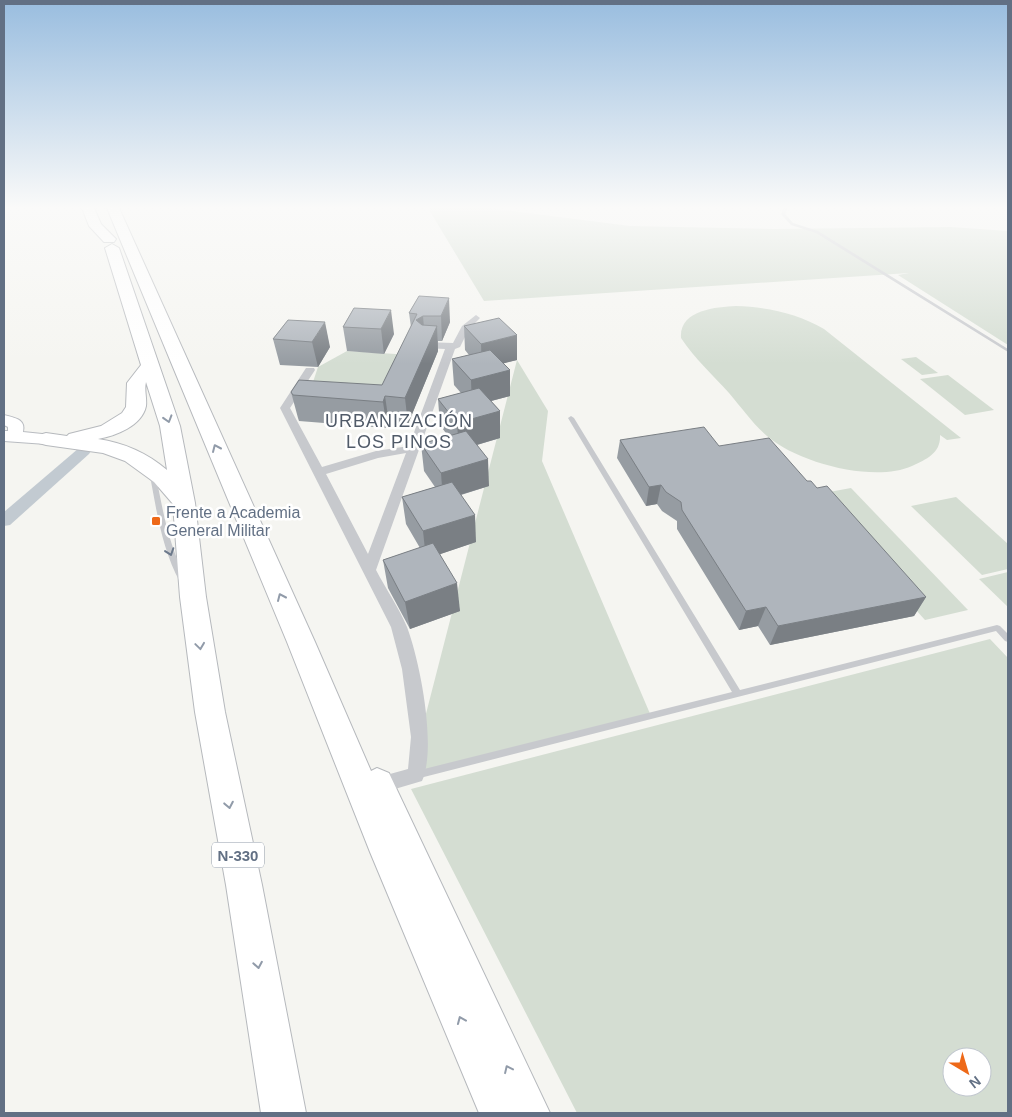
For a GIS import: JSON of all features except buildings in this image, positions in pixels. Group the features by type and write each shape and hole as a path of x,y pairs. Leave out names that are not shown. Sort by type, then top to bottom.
{"highway":[{"name":"N-330","path":"116,260 170,426 184,503 193,597 210,712 244,885 284,1113"},
{"path":"134,260 301,642 388,852 501,1113"},
{"path":"145,260 162,303 160,320"},
{"path":"46,438 86,437 108,431 120,425 130,417 136,407 136,383 151,365"},
{"path":"117,450 112,438 120,425"},
{"path":"46,438 117,450 136,459 152,470 173,489 184,503"},
{"path":"301,642 378,786 528,1113"}],"street":[{"path":"426,345 451,347 457,345 465,328 476,318"},
{"path":"369,570 451,347"},
{"path":"310,370 285,408 399,627 410,669 420,737 416,776 378,786"},
{"path":"4,420 16,424 16,431 8,436"},
{"path":"8,436 46,438"},
{"path":"319,472 376,455 415,448"}],"lane":[{"path":"862,260 1008,351"},
{"path":"571,418 738,694"},
{"path":"152,470 161,523 169,551 179,574 193,597"},
{"path":"416,776 997,628 1008,639"},
{"path":"265,1084 269,1025"}],"shaded area":[{"path":"459,260 1008,260 1008,345 898,275 909,273 484,301"},
{"path":"736,306 782,312 814,323 961,438 947,440 940,435 936,451 928,458 896,471 878,472 837,468 816,462 781,446 757,426 681,338 682,329 686,321 692,316 709,309"},
{"path":"347,351 412,355 386,411 305,406 318,367"},
{"path":"916,357 938,373 922,375 901,359"},
{"path":"517,360 548,411 542,461 651,716 416,775 420,737"},
{"path":"948,375 994,410 965,415 920,379"},
{"path":"851,488 968,610 925,620 813,495"},
{"path":"956,497 1008,544 1008,569 982,575 911,506"},
{"path":"1008,572 1008,607 979,579"},
{"path":"990,639 1008,658 1008,1113 577,1113 411,789"}],"waterway":[{"path":"4,521 84,451"}],"place":[{"name":"Frente a Academia General Militar","path":"156,521"}],"district":[{"name":"URBANIZACIÓN LOS PINOS","path":"399,431"}]}
